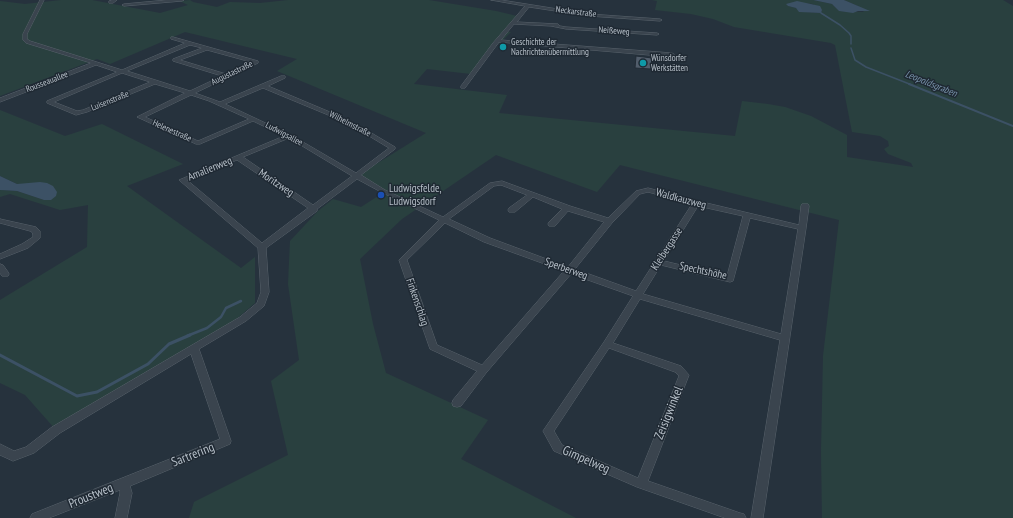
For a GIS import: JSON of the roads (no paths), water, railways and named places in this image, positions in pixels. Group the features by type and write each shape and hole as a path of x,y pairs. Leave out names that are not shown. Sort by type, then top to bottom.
{"street":[{"name":"Ludwigsallee","path":"42,0 25,34 25,39 28,42 220,104 289,136 357,176"},
{"path":"124,5 182,0"},
{"name":"Neckarstraße","path":"493,0 589,15 660,20"},
{"path":"462,87 471,74 528,6"},
{"name":"Neißeweg","path":"514,22 571,28 657,34"},
{"name":"Augustastraße","path":"172,38 256,62 190,94"},
{"path":"499,41 672,55"},
{"path":"123,72 190,43"},
{"path":"206,48 175,60 226,76"},
{"name":"Rousseauallee","path":"0,100 94,64"},
{"name":"Luisenstraße","path":"123,72 49,102 76,113 85,111 155,82"},
{"path":"220,104 283,77"},
{"name":"Wilhelmstraße","path":"263,86 335,116 393,148 357,176"},
{"name":"Helenestraße","path":"190,94 140,117 198,143 254,119"},
{"name":"Amalienweg","path":"262,247 182,180 289,136"},
{"name":"Moritzweg","path":"238,157 314,209"},
{"path":"0,448 13,456 30,450 56,430 243,319 261,304 265,292 262,247 357,176"},
{"name":"Sperberweg","path":"357,176 383,191 446,219 487,240 637,295 784,338"},
{"path":"446,219 492,184 502,183 567,208 609,221"},
{"name":"Waldkauzweg","path":"570,270 609,221 638,192 648,190 747,216 802,228"},
{"path":"512,210 531,195"},
{"name":"Kleibergasse","path":"637,295 696,203"},
{"path":"756,518 805,206"},
{"path":"552,224 567,208"},
{"name":"Spechtshöhe","path":"659,262 730,279 747,216"},
{"name":"Finkenschlag","path":"446,219 403,260 433,347 483,370"},
{"path":"0,221 33,229 36,231 37,235 32,242 0,257"},
{"path":"457,403 483,370 570,270"},
{"name":"Gimpelweg","path":"637,295 607,344 548,431 558,448 641,484 740,518"},
{"name":"Zeisigwinkel","path":"607,344 678,368 684,375 641,484"},
{"name":"Sartrering","path":"124,483 226,441 194,348"},
{"path":"121,518 126,493 124,483"},
{"name":"Proustweg","path":"36,518 124,483"}],"water":[{"path":"813,0 844,0 870,11 858,11 853,13 839,11 832,4"},
{"path":"797,1 820,6 822,10 821,13 799,12 796,8 786,4"},
{"path":"0,176 17,184 40,182 47,183 53,186 57,192 56,196 51,200 44,200 17,191 0,190"}],"waterway":[{"name":"Leopoldsgraben","path":"821,13 840,25 849,33 851,36 851,44"},
{"name":"Leopoldsgraben","path":"851,48 855,60 866,67 912,85"},
{"name":"Leopoldsgraben","path":"909,84 1013,126"},
{"path":"187,336 207,328 221,317 226,308 241,301"},
{"path":"0,355 77,396 97,392 148,364 169,344 190,335"}],"place":[{"name":"Geschichte der Nachrichtenübermittlung","path":"503,47"},
{"name":"Wünsdorfer Werkstätten","path":"643,63"},
{"name":"Ludwigsfelde, Ludwigsdorf","path":"381,195"}]}
